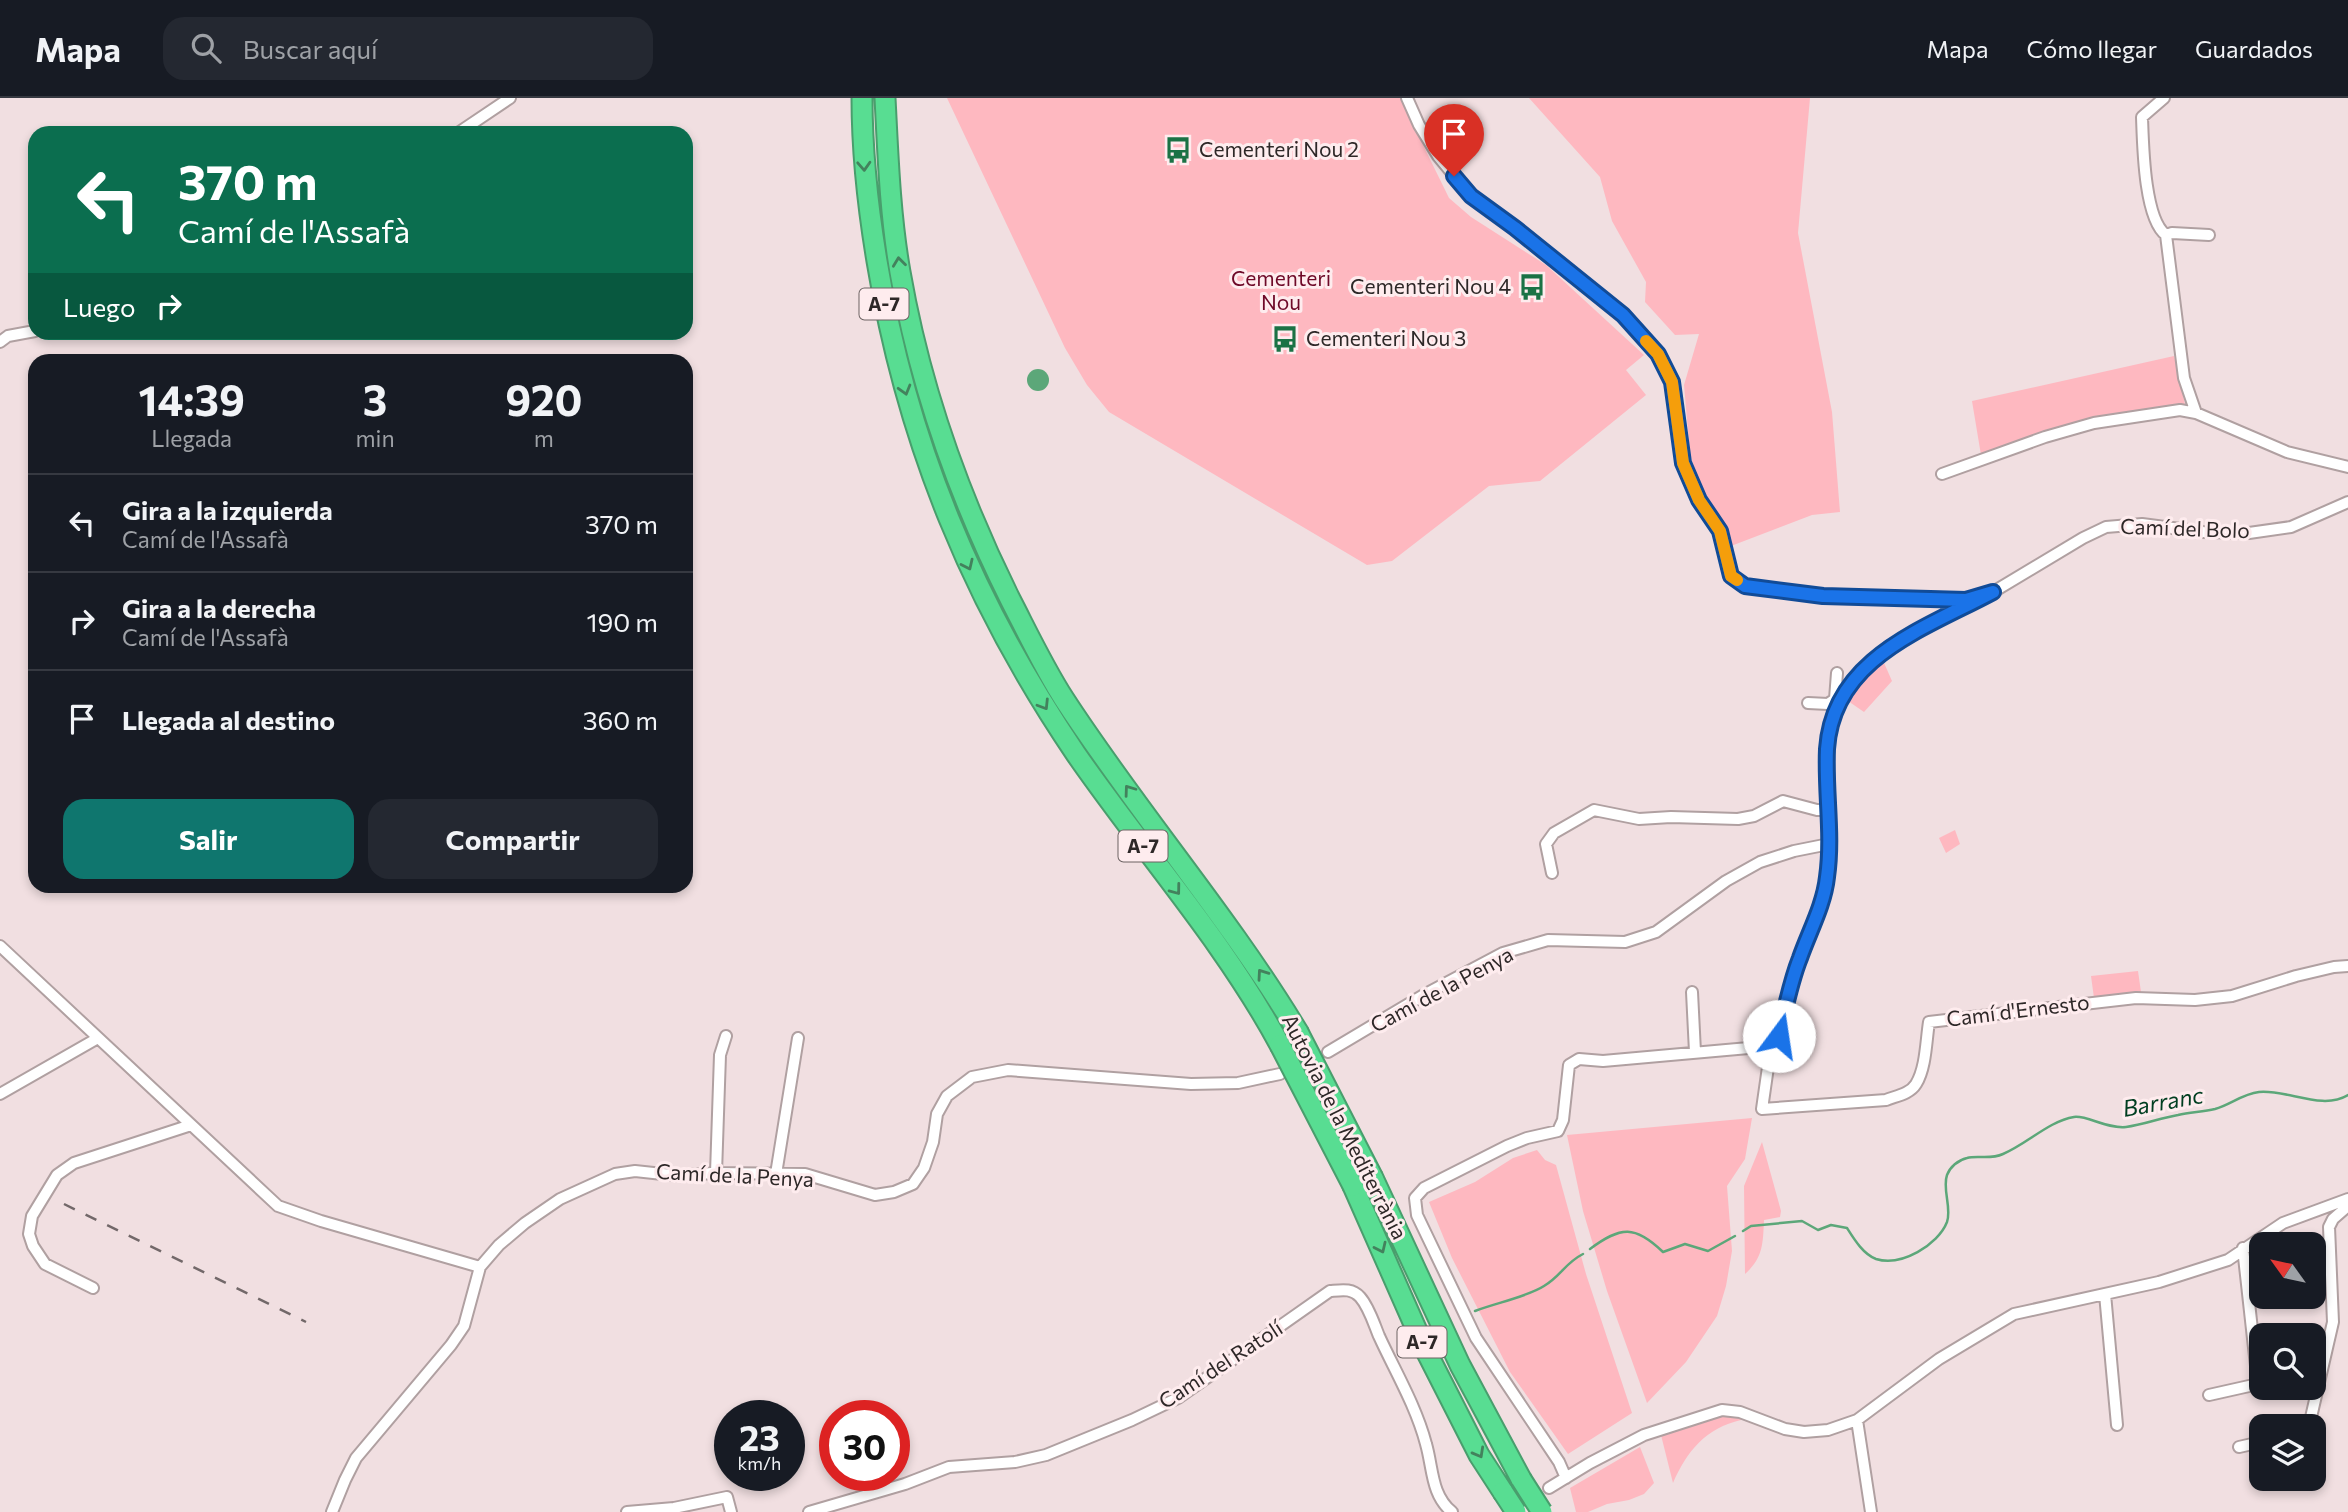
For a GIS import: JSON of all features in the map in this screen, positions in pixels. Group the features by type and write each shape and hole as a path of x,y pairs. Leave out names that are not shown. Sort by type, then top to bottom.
{"highway":[{"name":"Autovia de la Mediterrània","path":"862,98 866,194 894,350 919,442 968,564 1009,646 1077,755 1221,952 1265,1018 1353,1186 1425,1349 1479,1455 1516,1512"},
{"name":"Autovia de la Mediterrània","path":"885,98 899,270 934,416 961,493 986,551 1064,698 1233,932 1298,1032 1373,1178 1460,1365 1521,1479 1542,1512"}],"street":[{"path":"468,126 510,98"},
{"path":"1407,98 1419,125 1438,156 1471,196 1623,315 1658,354 1672,382 1683,463 1699,500 1720,531 1731,576 1745,586 1823,596 1966,600 1993,592"},
{"path":"2164,98 2142,117 2148,193 2159,230 2166,235 2184,378 2196,413"},
{"path":"2166,235 2209,235"},
{"path":"0,342 8,336 28,332"},
{"path":"1942,474 2094,422 2180,410 2196,413 2287,452 2348,467"},
{"name":"Camí del Bolo","path":"1993,592 2082,538 2106,527 2142,524 2203,533 2249,533 2291,527 2348,502"},
{"name":"Camí d'Ernesto","path":"1993,592 1888,647 1870,662 1841,698 1834,714 1828,747 1827,879 1799,961 1779,1036 1771,1046 1762,1109 1886,1100 1905,1094 1916,1085 1929,1022 2136,998 2195,1000 2232,996 2296,976 2348,966"},
{"path":"1834,714 1837,673"},
{"path":"1808,703 1828,704 1835,699"},
{"path":"1552,873 1546,844 1554,834 1594,810 1639,819 1738,819 1754,816 1783,801 1816,810 1828,810"},
{"name":"Camí de la Penya","path":"1328,1052 1422,996 1503,953 1548,940 1625,942 1656,932 1726,881 1760,862 1794,850 1829,844"},
{"path":"0,946 278,1206 480,1267"},
{"path":"1692,992 1695,1052"},
{"path":"716,1173 720,1055 726,1036"},
{"path":"0,1094 98,1038"},
{"path":"776,1174 798,1038"},
{"path":"1566,1478 1559,1462 1476,1338 1417,1215 1415,1198 1424,1188 1507,1146 1558,1131 1563,1120 1569,1065 1578,1059 1603,1061 1771,1046"},
{"name":"Camí de la Penya","path":"331,1512 356,1458 464,1326 480,1267 499,1245 560,1199 615,1174 635,1171 681,1176 716,1173 805,1174 875,1195 894,1192 913,1184 924,1168 933,1142 937,1114 947,1096 972,1077 1008,1070 1191,1084 1238,1083 1280,1074"},
{"path":"93,1288 46,1264 33,1246 29,1234 32,1216 57,1175 74,1163 191,1125"},
{"path":"1549,1488 1644,1435 1723,1410 1740,1412 1785,1429 1804,1432 1829,1430 1857,1420 1938,1359 2014,1314 2159,1282 2228,1260 2283,1223 2348,1199"},
{"path":"2312,1414 2333,1322 2329,1227 2333,1219 2348,1206"},
{"path":"2209,1395 2258,1384 2243,1248"},
{"name":"Camí del Ratolí","path":"809,1512 905,1484 949,1467 1015,1462 1046,1455 1132,1420 1178,1398 1331,1291 1348,1289 1360,1297 1369,1314 1420,1426 1436,1489 1444,1505 1452,1512"},
{"path":"2105,1294 2117,1425"},
{"path":"1857,1420 1871,1512"},
{"path":"2239,1447 2249,1445"},
{"path":"628,1512 674,1508 727,1497 731,1512"}],"green space":[{"name":"Cementeri Nou","path":"947,98 1400,98 1449,198 1471,217 1546,265 1644,355 1626,370 1646,395 1540,481 1489,486 1392,561 1367,565 1109,412 1087,385 1065,348"},
{"path":"1529,98 1810,98 1798,233 1832,412 1840,512 1812,515 1731,546 1699,484 1690,454 1684,385 1699,334 1675,335 1645,302 1646,282 1612,221 1600,177"},
{"path":"2174,356 2185,404 2126,412 2073,424 1981,455 1972,401"},
{"path":"1881,656 1892,681 1864,712 1848,701 1857,684"},
{"path":"1955,830 1960,844 1946,853 1939,838"},
{"path":"2138,971 2141,992 2094,998 2091,976"},
{"path":"1752,1118 1745,1159 1727,1186 1732,1251 1717,1316 1686,1362 1647,1403 1607,1291 1583,1211 1567,1135"},
{"path":"1762,1142 1781,1211 1780,1217 1764,1220 1761,1250 1745,1274 1744,1186"},
{"path":"1537,1150 1545,1160 1556,1165 1586,1274 1632,1413 1568,1454 1510,1372 1452,1258 1429,1202 1475,1182 1513,1158"},
{"path":"1739,1415 1741,1420 1718,1429 1699,1442 1673,1483 1661,1435 1718,1416"},
{"path":"1640,1447 1654,1483 1644,1494 1588,1512 1576,1512 1570,1488"}],"shaded area":[{"path":"1038,369 1046,372 1049,380 1046,388 1038,391 1030,388 1027,380 1030,372"}],"waterway":[{"name":"Barranc","path":"1743,1231 1751,1226 1802,1221 1818,1230 1831,1225 1847,1228 1859,1246 1871,1257 1886,1261 1896,1260 1918,1252 1942,1231 1948,1217 1946,1180 1948,1172 1955,1164 1967,1158 2003,1154 2065,1119 2079,1117 2111,1126 2126,1127 2215,1109 2259,1092 2327,1101 2348,1095"},
{"name":"Barranc","path":"1590,1249 1611,1236 1628,1232 1644,1237 1663,1252 1685,1244 1708,1251 1735,1236"},
{"name":"Barranc","path":"1475,1311 1537,1290 1583,1254"}],"railway":[{"path":"64,1204 306,1322"}],"slow traffic":[{"path":"1646,341 1658,354 1672,382 1683,463 1699,500 1720,531 1725,559 1731,576 1737,580"}],"place":[{"name":"Cementeri Nou 2","path":"1178,150"},
{"name":"Cementeri Nou 4","path":"1532,287"},
{"name":"Cementeri Nou 3","path":"1285,339"}],"route":[{"path":"1454,176 1471,196 1623,315 1658,354 1672,382 1683,463 1699,500 1720,531 1731,576 1745,586 1823,596 1966,600 1993,592 1888,647 1870,662 1841,698 1833,718 1828,747 1827,879 1799,961 1779,1036"}]}
